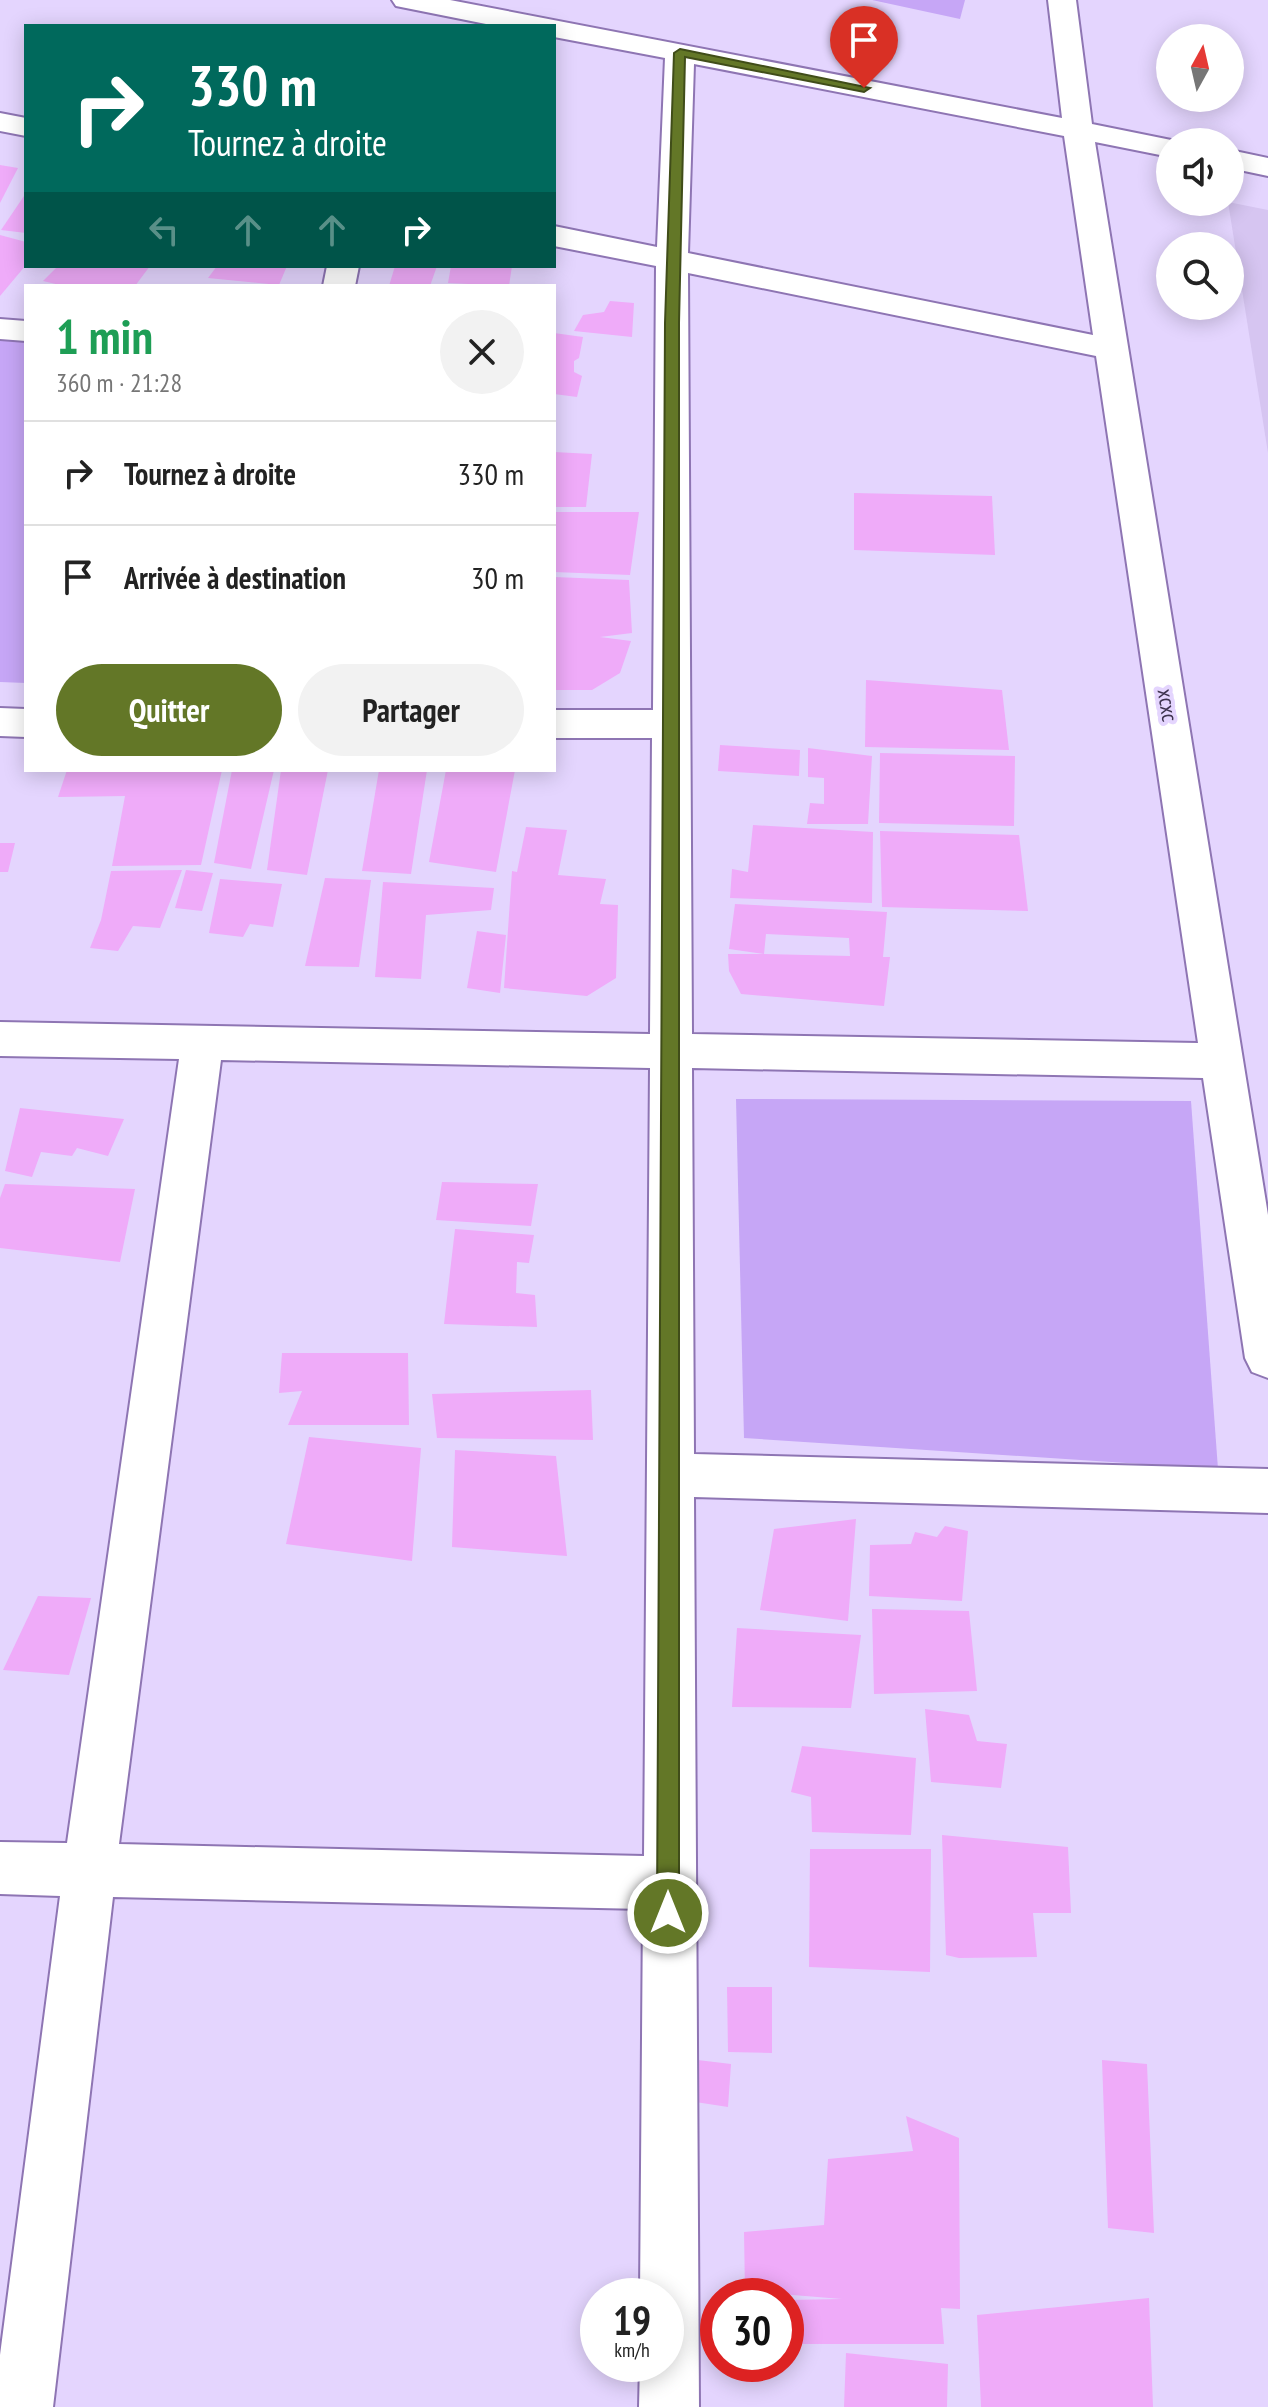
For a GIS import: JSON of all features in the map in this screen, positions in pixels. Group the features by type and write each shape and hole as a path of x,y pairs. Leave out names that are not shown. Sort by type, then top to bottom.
{"street":[{"path":"406,0 531,24"},
{"name":"xcxc","path":"1062,0 1078,130 1268,1358"},
{"path":"556,28 1156,145"},
{"path":"669,2407 672,261 680,53"},
{"path":"0,122 24,127"},
{"path":"1244,162 1268,167"},
{"path":"556,236 1113,349"},
{"path":"0,329 24,331"},
{"path":"0,722 24,723"},
{"path":"556,724 671,724"},
{"path":"0,1039 1223,1061"},
{"path":"23,2407 90,1869 202,1044"},
{"path":"668,1475 1268,1491"},
{"path":"0,1868 668,1883"}],"shaded area":[{"path":"872,0 965,0 960,19"},
{"path":"1244,205 1268,210 1268,453 1244,302 1244,232 1233,232 1230,216 1244,216"},
{"path":"0,340 24,342 24,683 0,682"},
{"path":"736,1099 1191,1101 1218,1469 744,1438"}],"building":[{"path":"0,165 18,168 0,203"},
{"path":"24,196 24,233 1,230"},
{"path":"0,235 24,241 24,267 0,296"},
{"path":"56,268 148,268 136,284 56,284 43,281"},
{"path":"216,268 286,268 279,284 208,278"},
{"path":"394,268 436,268 431,284 390,284"},
{"path":"451,268 512,268 509,284 448,283"},
{"path":"610,301 634,303 632,337 574,331 583,315 604,312"},
{"path":"556,333 583,337 579,358 574,361 574,372 582,376 577,397 556,394"},
{"path":"556,452 592,454 586,507 556,507"},
{"path":"854,493 992,496 995,555 854,550"},
{"path":"556,512 639,512 630,575 556,572"},
{"path":"556,577 629,580 632,633 600,637 631,641 620,673 592,690 556,690"},
{"path":"866,680 1002,690 1009,750 865,747"},
{"path":"720,745 800,750 799,776 718,771"},
{"path":"808,748 872,756 868,824 807,824 810,803 824,804 824,778 808,777"},
{"path":"880,753 1015,756 1014,826 879,823"},
{"path":"66,772 222,772 201,865 112,866 125,796 58,797"},
{"path":"232,772 274,772 251,869 214,863"},
{"path":"281,772 328,772 307,875 267,870"},
{"path":"379,772 427,772 411,874 362,871"},
{"path":"446,772 515,772 496,872 429,862"},
{"path":"753,825 873,832 872,903 730,898 732,869 748,872"},
{"path":"526,827 567,830 558,875 606,879 600,904 618,905 616,978 587,996 504,988 512,871 517,872"},
{"path":"880,831 1019,835 1028,911 882,907"},
{"path":"0,843 15,843 8,872 0,872"},
{"path":"182,870 160,928 133,926 118,951 90,948 101,920 111,871"},
{"path":"186,870 213,873 202,911 175,908"},
{"path":"325,878 371,880 359,967 305,966"},
{"path":"220,879 282,884 273,927 250,924 243,937 209,933"},
{"path":"383,882 494,888 491,910 426,915 421,979 375,977"},
{"path":"735,904 887,912 883,957 890,957 884,1006 741,994 729,971 728,954 764,954 729,949","holes":["766,934 849,938 850,956 764,954"]},
{"path":"477,931 506,935 500,993 467,988"},
{"path":"20,1108 124,1119 108,1156 77,1148 72,1156 41,1152 32,1177 5,1171"},
{"path":"442,1182 538,1184 531,1226 436,1220"},
{"path":"5,1184 135,1189 120,1262 0,1248 0,1198"},
{"path":"455,1229 534,1235 529,1263 517,1262 516,1293 535,1295 537,1327 444,1324"},
{"path":"282,1353 408,1353 409,1425 288,1425 302,1391 279,1393"},
{"path":"591,1390 593,1440 437,1438 432,1394"},
{"path":"309,1437 421,1448 412,1561 286,1544"},
{"path":"455,1450 556,1456 567,1556 452,1547"},
{"path":"856,1519 848,1621 760,1610 774,1529"},
{"path":"945,1526 968,1531 962,1601 869,1596 870,1545 911,1544 915,1532 937,1537"},
{"path":"38,1596 91,1598 69,1675 3,1670"},
{"path":"872,1609 969,1611 977,1691 874,1694"},
{"path":"737,1628 861,1635 851,1708 732,1707"},
{"path":"925,1709 969,1715 977,1741 1007,1744 1001,1788 931,1782"},
{"path":"802,1746 916,1758 911,1835 812,1832 811,1797 791,1792"},
{"path":"942,1835 1068,1847 1071,1913 1033,1913 1037,1957 959,1958 946,1955"},
{"path":"810,1849 931,1849 930,1972 809,1967"},
{"path":"727,1987 772,1987 772,2053 728,2052"},
{"path":"681,2058 731,2064 728,2107 676,2099"},
{"path":"1102,2060 1147,2064 1154,2233 1108,2228"},
{"path":"906,2116 959,2138 960,2309 941,2308 944,2344 804,2344 804,2300 842,2299 804,2296 804,2278 745,2278 744,2232 824,2225 828,2159 913,2151"},
{"path":"1149,2298 1153,2407 981,2407 977,2315"},
{"path":"846,2353 948,2364 947,2407 844,2407"}],"route":[{"path":"668,1913 672,261 680,53 864,88"}]}
